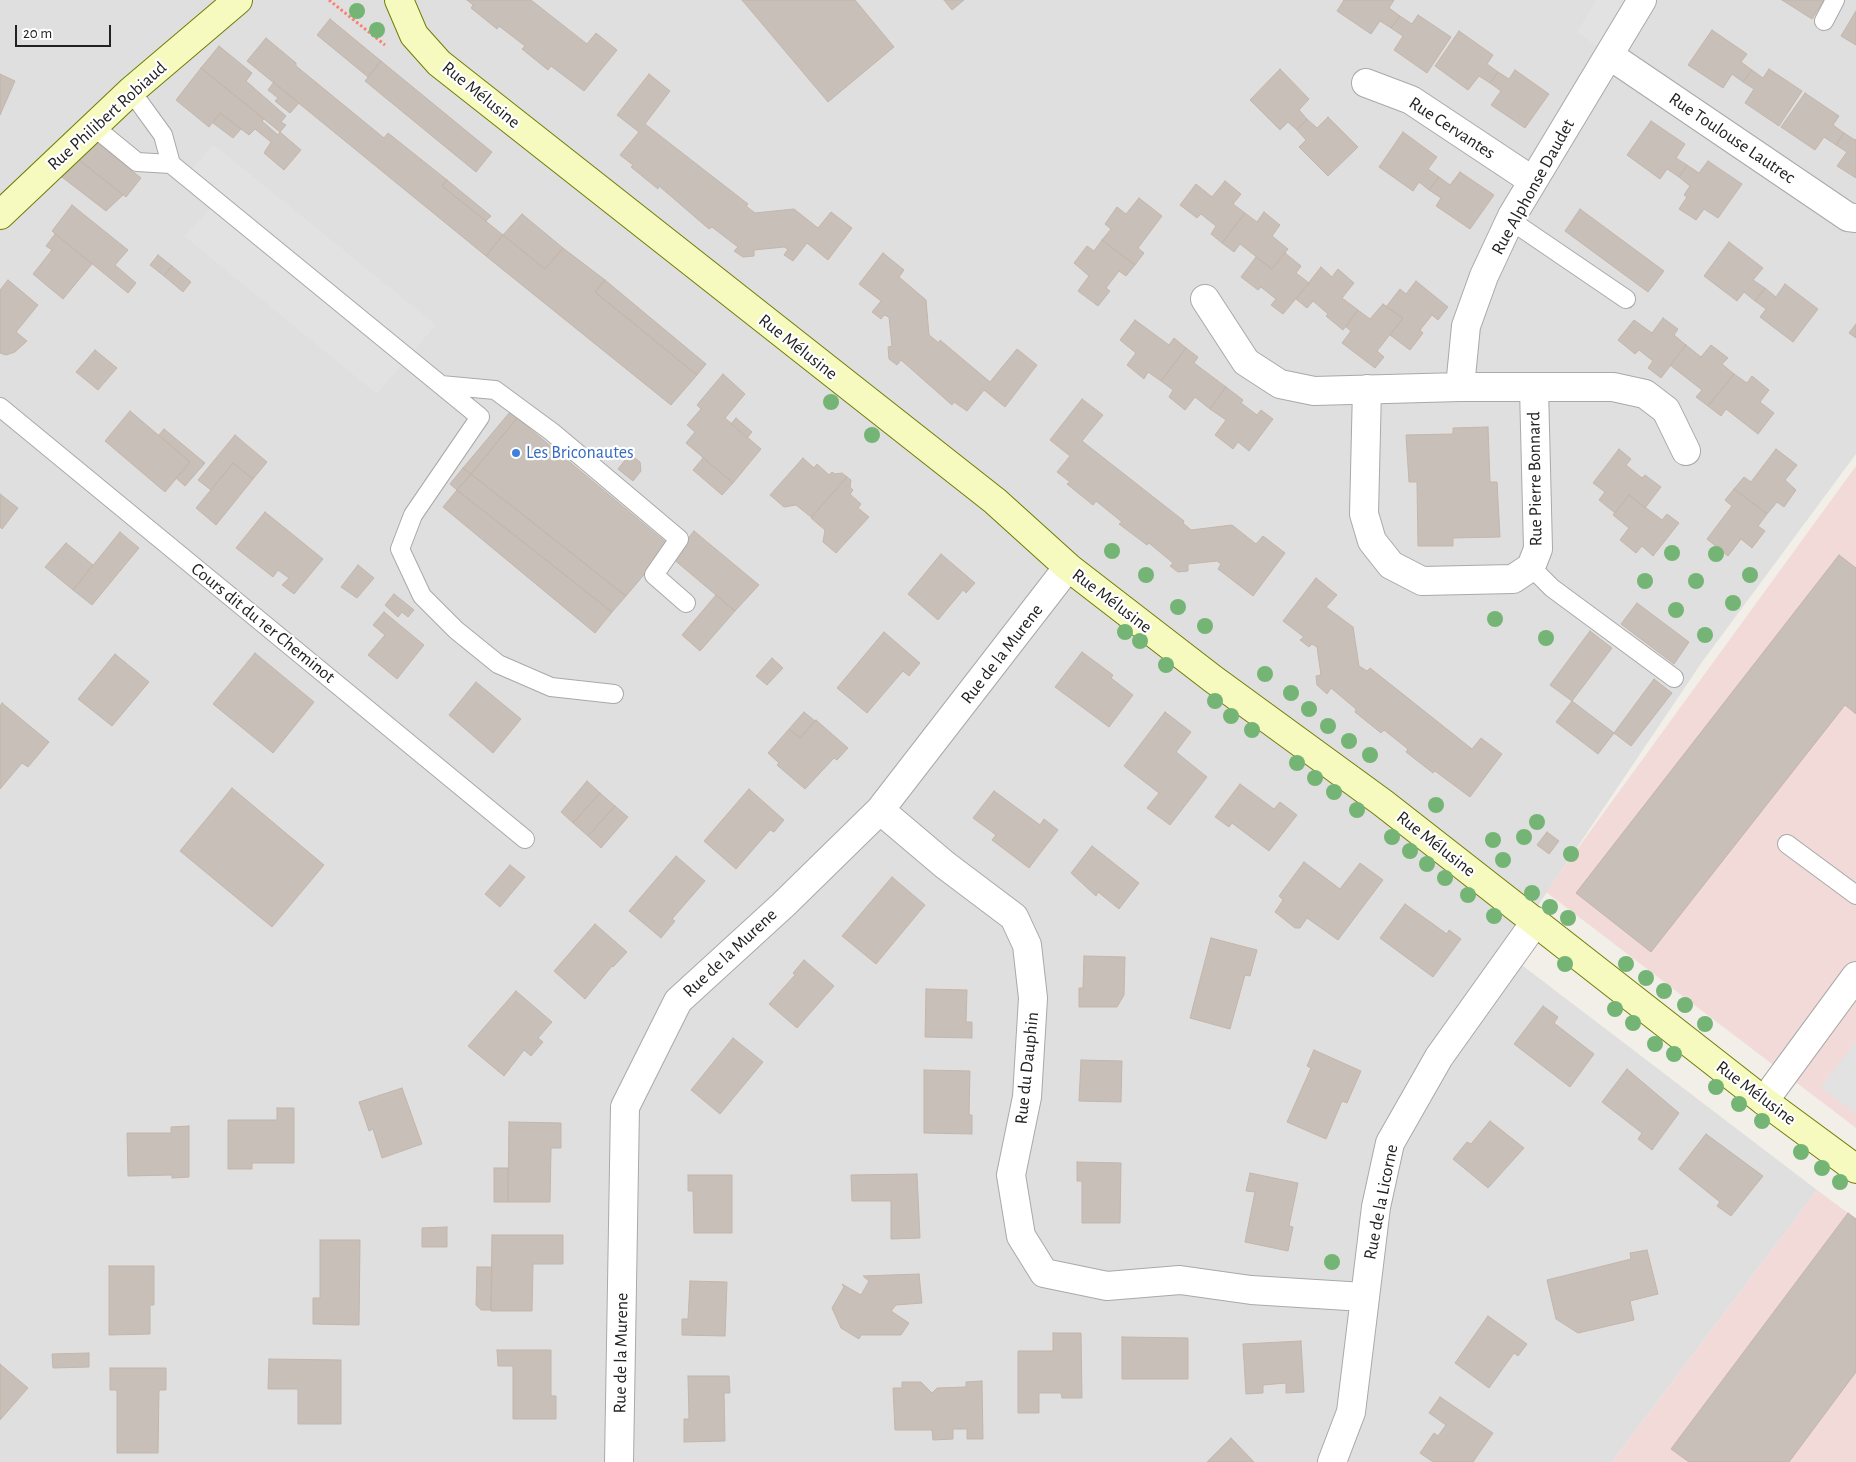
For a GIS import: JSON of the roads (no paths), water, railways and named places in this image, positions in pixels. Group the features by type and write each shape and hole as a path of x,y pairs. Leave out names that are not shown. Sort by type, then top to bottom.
{"street":[{"name":"Rue Philibert Robiaud","path":"0,215 131,91 238,0"},
{"name":"Rue Alphonse Daudet","path":"1460,387 1466,326 1484,276 1510,220 1642,0"},
{"name":"Rue Mélusine","path":"398,1 414,35 439,63 995,501 1068,567 1213,679 1383,803 1764,1101 1856,1169"},
{"name":"Rue Toulouse Lautrec","path":"1609,55 1848,217 1856,218"},
{"name":"Rue Cervantes","path":"1366,83 1411,100 1533,181"},
{"name":"Rue Pierre Bonnard","path":"1205,299 1246,362 1280,384 1314,392 1460,387 1613,387 1645,394 1666,410 1686,451"},
{"name":"Rue Pierre Bonnard","path":"1367,389 1364,514 1372,541 1391,565 1422,581 1514,579 1531,567 1538,549 1534,388"},
{"name":"Rue de la Murene","path":"620,1462 625,1107 678,1001 783,905 880,810 1068,567"},
{"name":"Rue du Dauphin","path":"880,810 945,864 1014,917 1027,946 1033,998 1028,1097 1011,1174 1021,1236 1044,1273 1107,1286 1180,1280 1251,1290 1364,1297"},
{"name":"Rue de la Licorne","path":"1332,1462 1351,1412 1376,1207 1390,1143 1439,1056 1536,921"},
{"path":"1764,1101 1856,976"}],"lane":[{"path":"1824,21 1836,0"},
{"path":"131,91 163,134 171,164 480,417 413,515 400,549 422,596 456,630 498,664 551,687 614,694"},
{"path":"93,126 137,162 171,164"},
{"path":"1510,220 1626,299"},
{"path":"441,385 495,390 552,432 679,539 654,575 686,603"},
{"name":"Cours dit du 1er Cheminot","path":"0,407 525,839"},
{"path":"1531,567 1552,588 1674,678"},
{"path":"1787,844 1856,895"}],"place":[{"name":"Les Briconautes","path":"516,453"}]}
